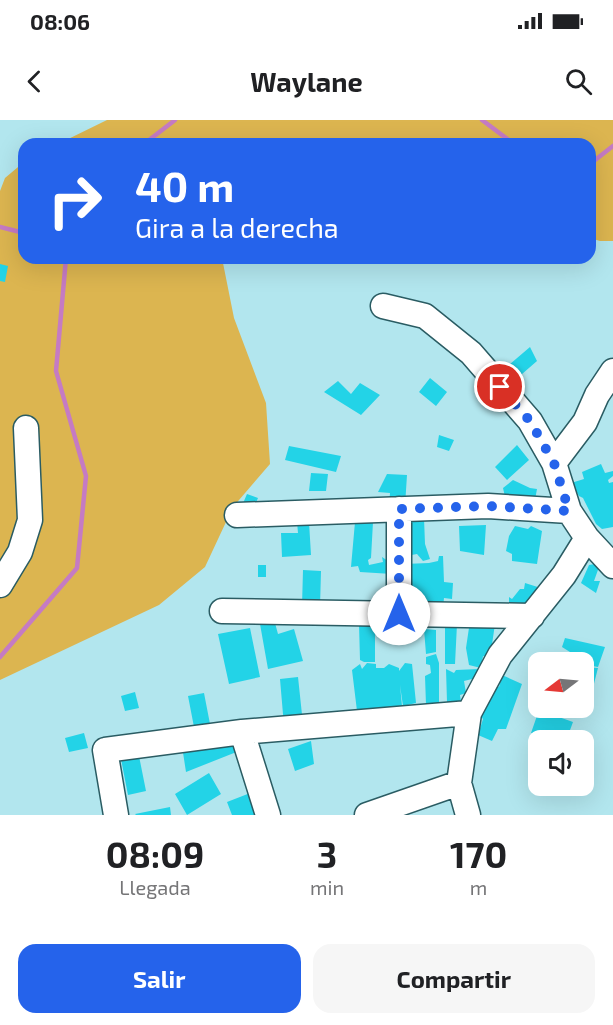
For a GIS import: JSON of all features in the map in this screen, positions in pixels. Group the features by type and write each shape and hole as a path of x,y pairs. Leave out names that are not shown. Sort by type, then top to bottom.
{"street":[{"path":"383,306 425,316 471,352 530,421 554,463 569,511 587,538 613,566"},
{"path":"554,463 585,422 597,395 613,371"},
{"path":"0,585 20,552 30,520 26,428"},
{"path":"237,515 488,506 569,511"},
{"path":"399,509 399,614"},
{"path":"468,815 459,783 469,712 500,655 564,575 587,538"},
{"path":"222,611 532,616"},
{"path":"116,815 105,750 242,732 469,712"},
{"path":"242,732 268,815"},
{"path":"368,815 459,783"}],"shaded area":[{"path":"107,120 613,120 613,241 596,240 596,138 70,138"},
{"path":"18,167 18,264 223,264 234,318 266,403 270,464 233,507 205,567 159,605 0,680 0,191 5,178"}],"building":[{"path":"0,264 8,266 5,282 0,281"},
{"path":"530,347 537,361 514,381 502,371"},
{"path":"430,378 447,392 436,406 419,392"},
{"path":"338,381 351,394 360,383 380,395 361,415 324,392"},
{"path":"439,435 454,440 449,451 437,447"},
{"path":"517,445 529,460 507,480 495,467"},
{"path":"289,446 341,456 336,472 285,460"},
{"path":"601,464 605,473 613,471 613,476 608,480 609,483 613,482 613,527 602,529 596,524 583,498 579,496 571,483 584,479 582,472"},
{"path":"311,473 328,474 326,491 309,491"},
{"path":"387,474 407,475 405,506 389,506 390,493 378,492"},
{"path":"513,480 537,489 534,505 506,501 503,488"},
{"path":"247,494 258,498 252,512 241,508"},
{"path":"424,518 425,544 430,559 423,561 417,554 406,556 405,520"},
{"path":"297,522 309,522 311,555 282,557 281,533 298,533"},
{"path":"355,522 373,522 369,565 383,562 382,557 388,561 392,574 360,572 358,566 351,567"},
{"path":"486,525 484,555 460,551 459,526"},
{"path":"515,526 528,529 531,526 542,531 537,564 512,561 512,554 506,551 509,536"},
{"path":"439,556 443,556 444,582 453,583 452,599 444,598 443,608 404,608 404,564 438,561"},
{"path":"595,564 599,567 594,581 600,581 596,593 581,583 589,565"},
{"path":"258,565 266,565 266,577 258,577"},
{"path":"303,570 321,571 320,607 302,606"},
{"path":"525,583 544,589 535,609 509,605 509,597 512,599 520,589 524,589"},
{"path":"470,621 495,624 490,658 483,656 481,668 469,665 466,648"},
{"path":"275,623 278,634 294,629 303,661 268,669 260,624"},
{"path":"359,624 375,624 375,662 360,660"},
{"path":"445,624 457,624 455,664 445,664"},
{"path":"250,628 260,677 229,684 218,634"},
{"path":"424,629 436,630 436,652 426,654"},
{"path":"565,638 605,647 598,667 594,666 594,652 570,652 562,647"},
{"path":"436,654 439,663 439,703 426,705 425,676 431,673 430,665 426,664 426,657"},
{"path":"367,663 376,664 376,668 384,668 389,664 399,668 399,671 405,663 412,664 416,703 403,706 400,685 402,706 386,711 371,711 370,709 357,711 352,670 360,664 362,669"},
{"path":"594,668 598,668 594,684"},
{"path":"446,669 454,673 456,670 479,669 476,678 464,681 466,693 460,695 461,702 447,702"},
{"path":"502,675 522,684 506,729 498,729 492,741 478,735 483,719 478,713 494,683 499,687"},
{"path":"298,677 303,724 284,726 280,679"},
{"path":"135,692 139,708 125,711 121,696"},
{"path":"204,693 210,724 194,727 188,696"},
{"path":"536,718 562,718 573,722 570,730 532,730"},
{"path":"84,733 88,748 69,752 65,738"},
{"path":"238,738 244,749 186,772 182,746"},
{"path":"311,741 314,764 295,771 288,749"},
{"path":"139,756 146,791 128,795 121,759"},
{"path":"209,773 221,794 187,815 175,794"},
{"path":"258,790 267,815 232,815 227,802"},
{"path":"170,807 171,815 135,814"}],"waterway":[{"path":"152,138 175,120"},
{"path":"482,120 506,138"},
{"path":"596,159 613,146"},
{"path":"0,227 18,232"},
{"path":"0,657 77,568 86,476 56,371 65,264"}],"route":[{"path":"399,614 399,509 488,506 569,511 554,463 530,421 500,387"}]}
